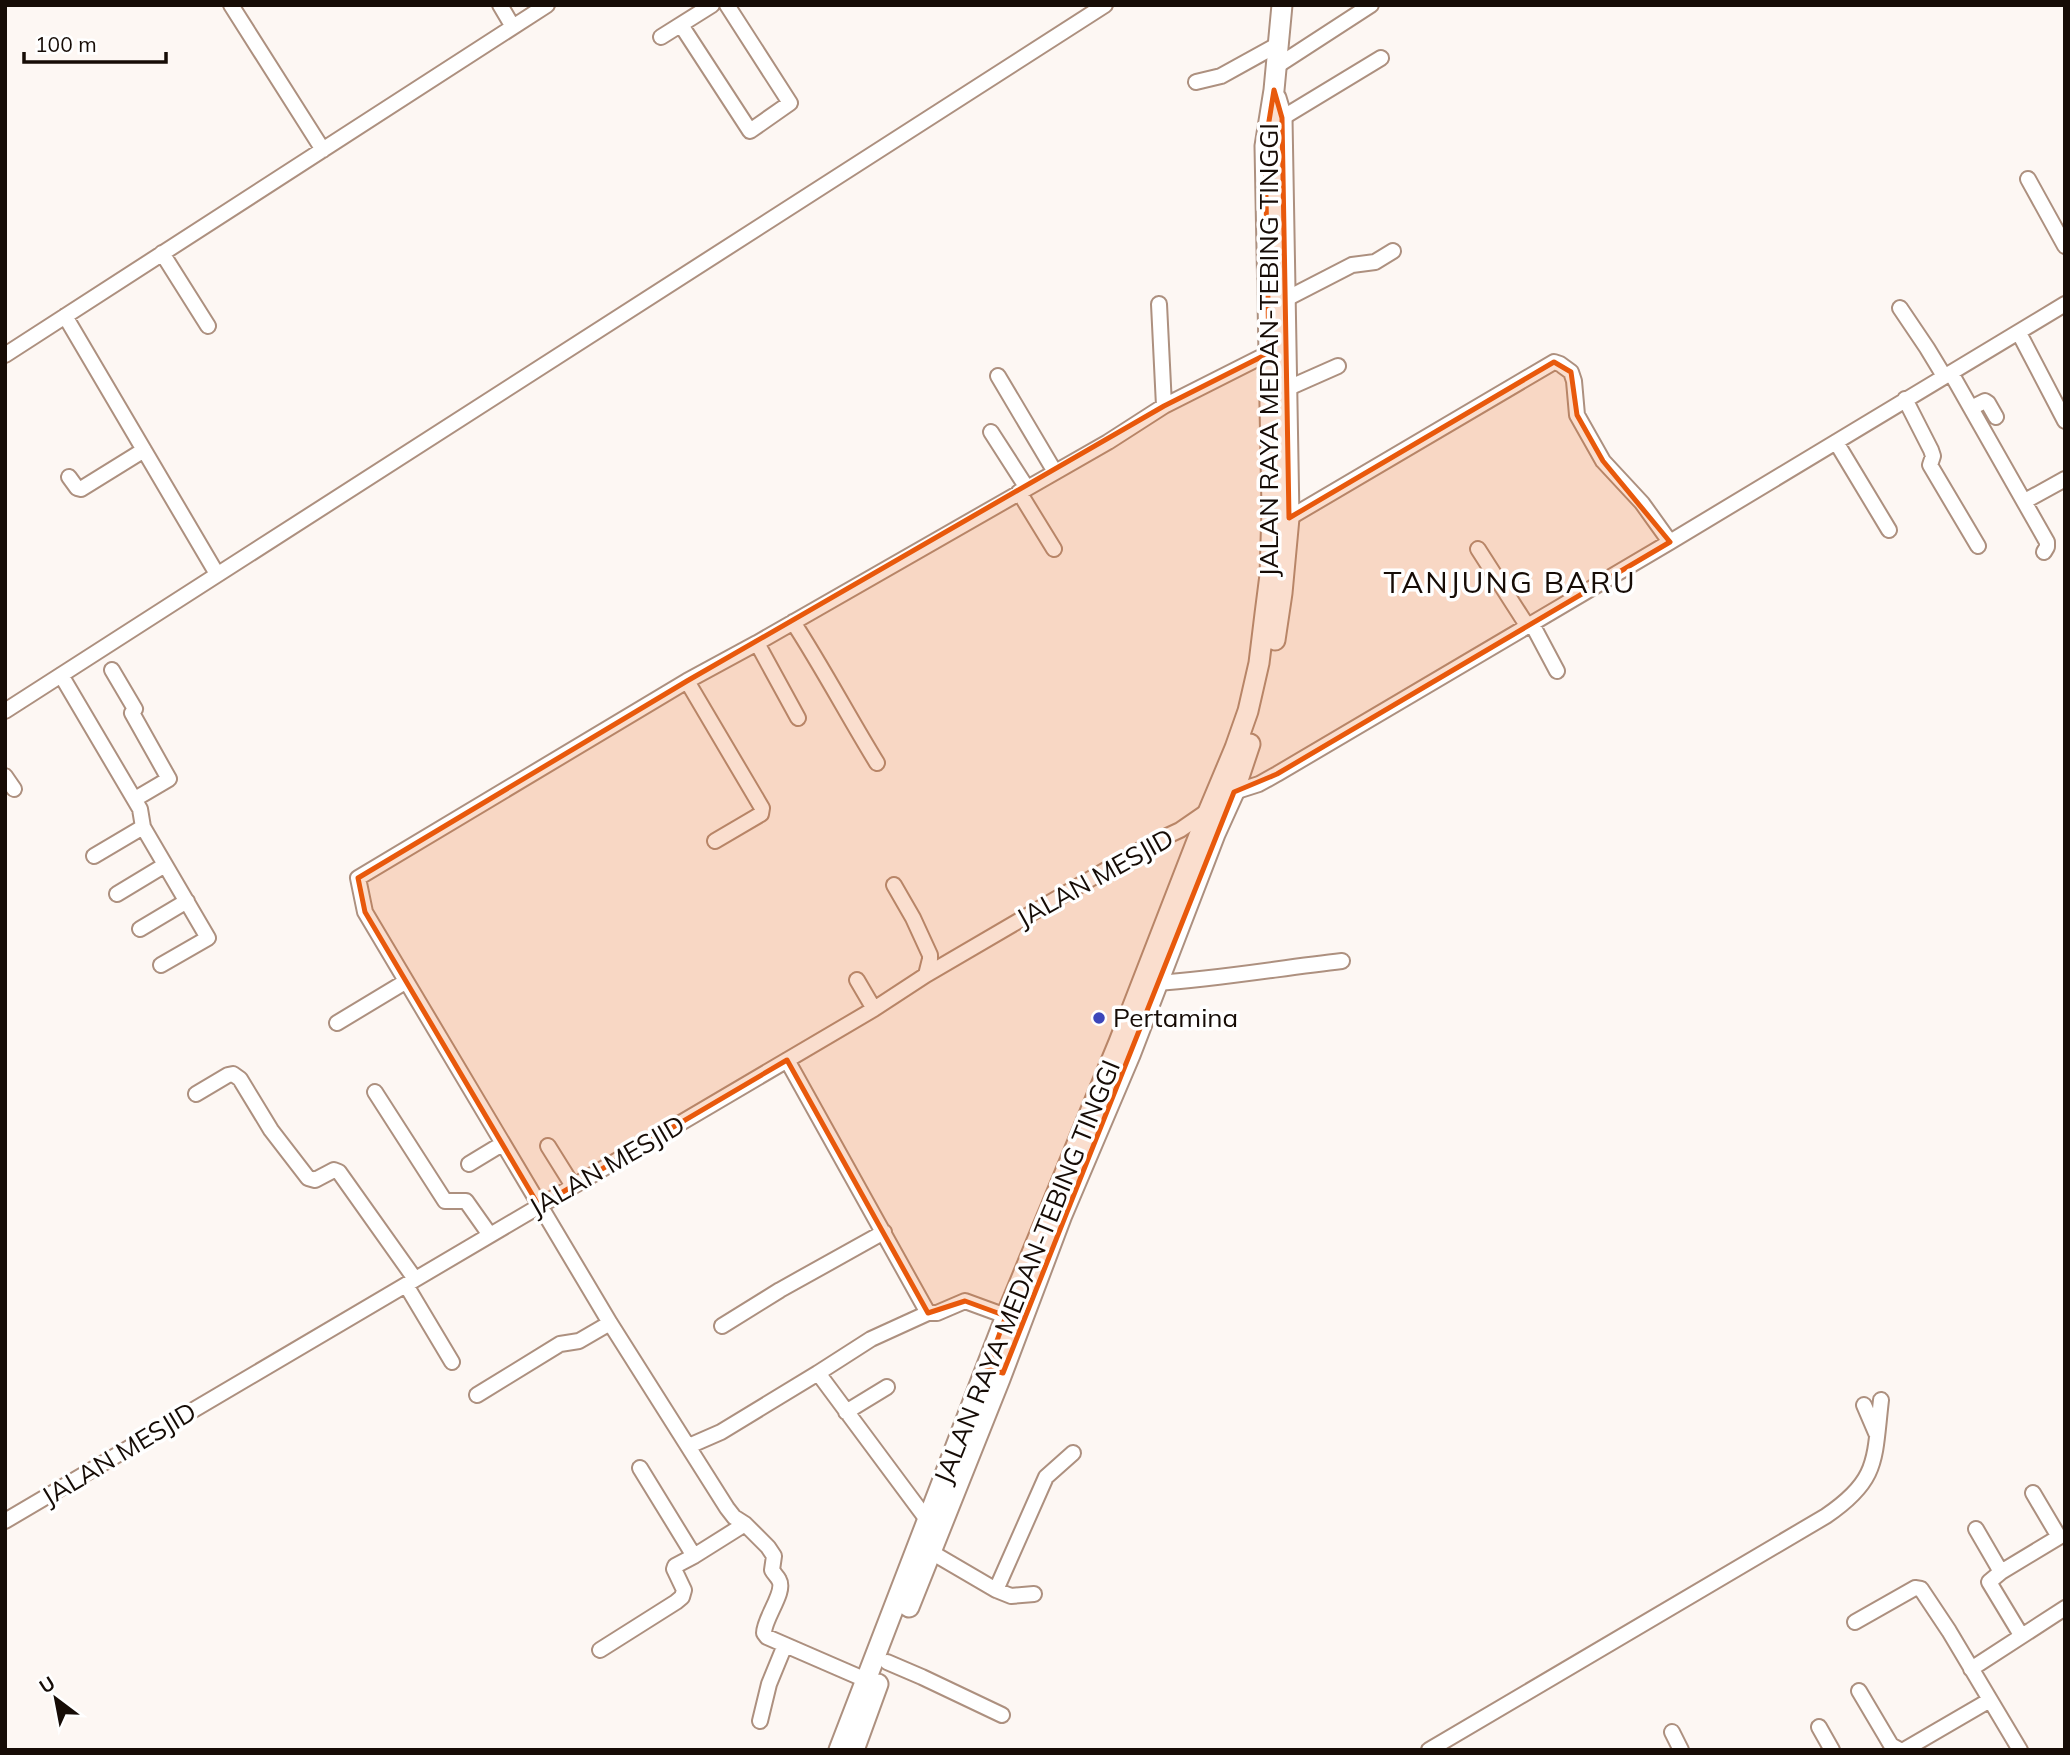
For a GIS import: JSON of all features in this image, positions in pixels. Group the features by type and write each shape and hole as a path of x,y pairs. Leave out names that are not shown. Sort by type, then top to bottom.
{"highway":[{"name":"JALAN RAYA MEDAN-TEBING TINGGI","path":"853,1749 931,1552 995,1371 1006,1315 1119,1042 1209,810 1236,748 1248,711 1261,651 1270,575 1272,509 1265,146 1277,66 1282,5"},
{"name":"JALAN RAYA MEDAN-TEBING TINGGI","path":"853,1749 866,1680 928,1521 1117,1087 1215,834 1234,792 1261,710 1272,664 1289,517 1282,118 1274,90"}],"street":[{"path":"231,5 323,150"},
{"path":"500,5 513,27"},
{"path":"5,355 547,5"},
{"path":"661,37 712,5"},
{"path":"681,25 750,131 790,103 726,5"},
{"path":"5,711 1105,5"},
{"path":"1277,66 1371,5"},
{"path":"1196,82 1222,76 1279,44"},
{"path":"1282,118 1381,58"},
{"path":"2028,179 2065,246"},
{"path":"1286,299 1353,265 1375,262 1393,251"},
{"path":"162,253 208,326"},
{"path":"1159,304 1164,406"},
{"path":"1234,792 1277,774 1530,626 2065,304"},
{"path":"1900,308 1971,408 2047,542 2043,552"},
{"path":"65,316 218,574"},
{"path":"2019,333 2065,421"},
{"path":"866,1680 767,1637 763,1629 780,1590 780,1580 772,1570 774,1556 727,1508 610,1323 365,912 358,878 687,681 1139,424 1164,406 1269,353"},
{"path":"1289,517 1554,362 1571,372 1577,415 1603,461 1642,503 1670,542"},
{"path":"1286,389 1338,366"},
{"path":"998,376 1055,472"},
{"path":"1905,399 1933,454 1930,465 1978,546"},
{"path":"1971,408 1985,401 1996,417"},
{"path":"991,432 1054,549"},
{"path":"1836,442 1889,530"},
{"path":"69,477 80,489 144,450"},
{"path":"2025,501 2065,479"},
{"path":"1478,549 1557,671"},
{"path":"793,622 821,664 877,763"},
{"path":"757,643 798,718"},
{"path":"112,670 135,709 132,713 170,779 135,799"},
{"path":"61,675 135,799 143,827 208,938 161,965"},
{"path":"687,681 762,808 761,814 715,841"},
{"path":"5,776 14,789"},
{"name":"JALAN MESJID","path":"5,1521 874,1009 926,975 1152,843 1180,830 1209,810"},
{"path":"93,856 143,827"},
{"path":"117,894 165,865"},
{"path":"894,885 930,955 926,975"},
{"path":"140,929 187,901"},
{"path":"1156,983 1342,961"},
{"path":"857,980 874,1009"},
{"path":"337,1023 405,982"},
{"path":"787,1060 928,1312"},
{"path":"196,1094 233,1074 240,1079 271,1130 308,1178 315,1180 334,1170 340,1172 410,1282 452,1362"},
{"path":"375,1092 445,1201 466,1201 489,1235"},
{"path":"469,1164 502,1144"},
{"path":"548,1146 573,1186"},
{"path":"722,1326 884,1231"},
{"path":"690,1446 721,1432 871,1339 928,1312 937,1313 965,1301 1006,1315"},
{"path":"477,1395 560,1344 579,1341 610,1323"},
{"path":"818,1373 928,1521"},
{"path":"846,1412 887,1387"},
{"path":"1429,1750 1847,1502 1862,1486 1871,1469 1881,1401"},
{"path":"1864,1405 1877,1435"},
{"path":"996,1590 1046,1477 1073,1453"},
{"path":"640,1468 694,1556"},
{"path":"2021,1635 1989,1582 2059,1537 2033,1493"},
{"path":"600,1650 682,1597 684,1590 674,1567 744,1524"},
{"path":"1976,1529 2001,1572"},
{"path":"931,1552 996,1590 1011,1596 1034,1594"},
{"path":"1855,1622 1916,1588 1921,1589 2020,1750"},
{"path":"1971,1669 2065,1608"},
{"path":"760,1721 769,1684 785,1645"},
{"path":"887,1662 1002,1715"},
{"path":"1859,1691 1891,1745 1902,1750 1990,1700"},
{"path":"1819,1727 1832,1750"},
{"path":"1672,1732 1681,1750"}],"highlighted area":[{"path":"1274,90 1282,118 1289,518 1554,362 1571,372 1577,415 1603,461 1670,542 1277,774 1234,792 1003,1373 987,1368 1006,1316 965,1301 928,1313 787,1060 539,1206 365,912 358,878 687,681 1164,406 1269,353 1265,146"}],"place":[{"name":"Pertamina","path":"1099,1018"}],"district":[{"name":"TANJUNG BARU","path":"1510,583"}]}
